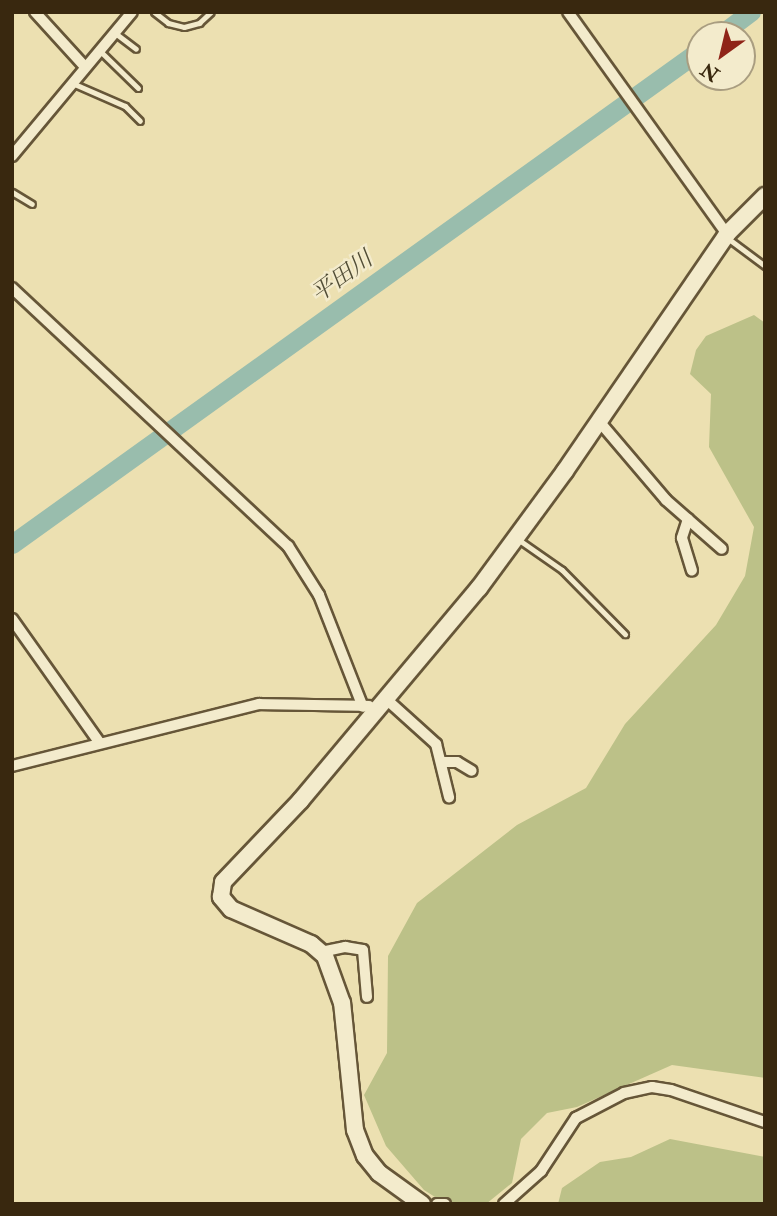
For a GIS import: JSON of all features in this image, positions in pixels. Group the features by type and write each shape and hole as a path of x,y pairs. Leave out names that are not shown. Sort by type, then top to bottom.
{"street":[{"path":"35,12 85,67"},
{"path":"12,156 132,12"},
{"path":"568,12 726,235"},
{"path":"367,997 363,950 345,947 321,952 231,909 224,903 221,888 228,873 301,800 376,703 516,538 726,235 765,196"},
{"path":"12,288 264,521 305,570 376,703 436,744 443,762 449,797"},
{"path":"598,420 667,500 722,549"},
{"path":"688,519 682,538 692,571"},
{"path":"12,619 99,742"},
{"path":"12,766 259,704 376,703"},
{"path":"443,762 457,762 472,771"},
{"path":"321,952 342,1003 351,1055 355,1130 365,1156 379,1172 422,1204"},
{"path":"504,1204 541,1171 576,1118 624,1093 652,1087 671,1090 765,1122"},
{"path":"437,1204 445,1204"}],"lane":[{"path":"155,12 167,23 184,27 199,23 211,12"},
{"path":"115,33 136,49"},
{"path":"99,51 138,88"},
{"path":"72,83 125,106 139,121"},
{"path":"12,192 32,204"},
{"path":"726,235 765,266"},
{"path":"516,538 562,569 625,634"}],"green space":[{"path":"754,315 765,323 765,1078 672,1065 577,1107 547,1113 521,1139 512,1183 486,1204 446,1204 424,1190 386,1146 364,1095 387,1053 388,956 417,903 517,825 586,788 625,724 716,625 745,576 754,527 709,447 711,394 690,374 696,350 706,336"},
{"path":"670,1139 765,1157 765,1204 558,1204 562,1188 600,1162 631,1157"}],"waterway":[{"name":"平田川","path":"739,21 751,12"},
{"name":"平田川","path":"12,544 686,60"}]}
